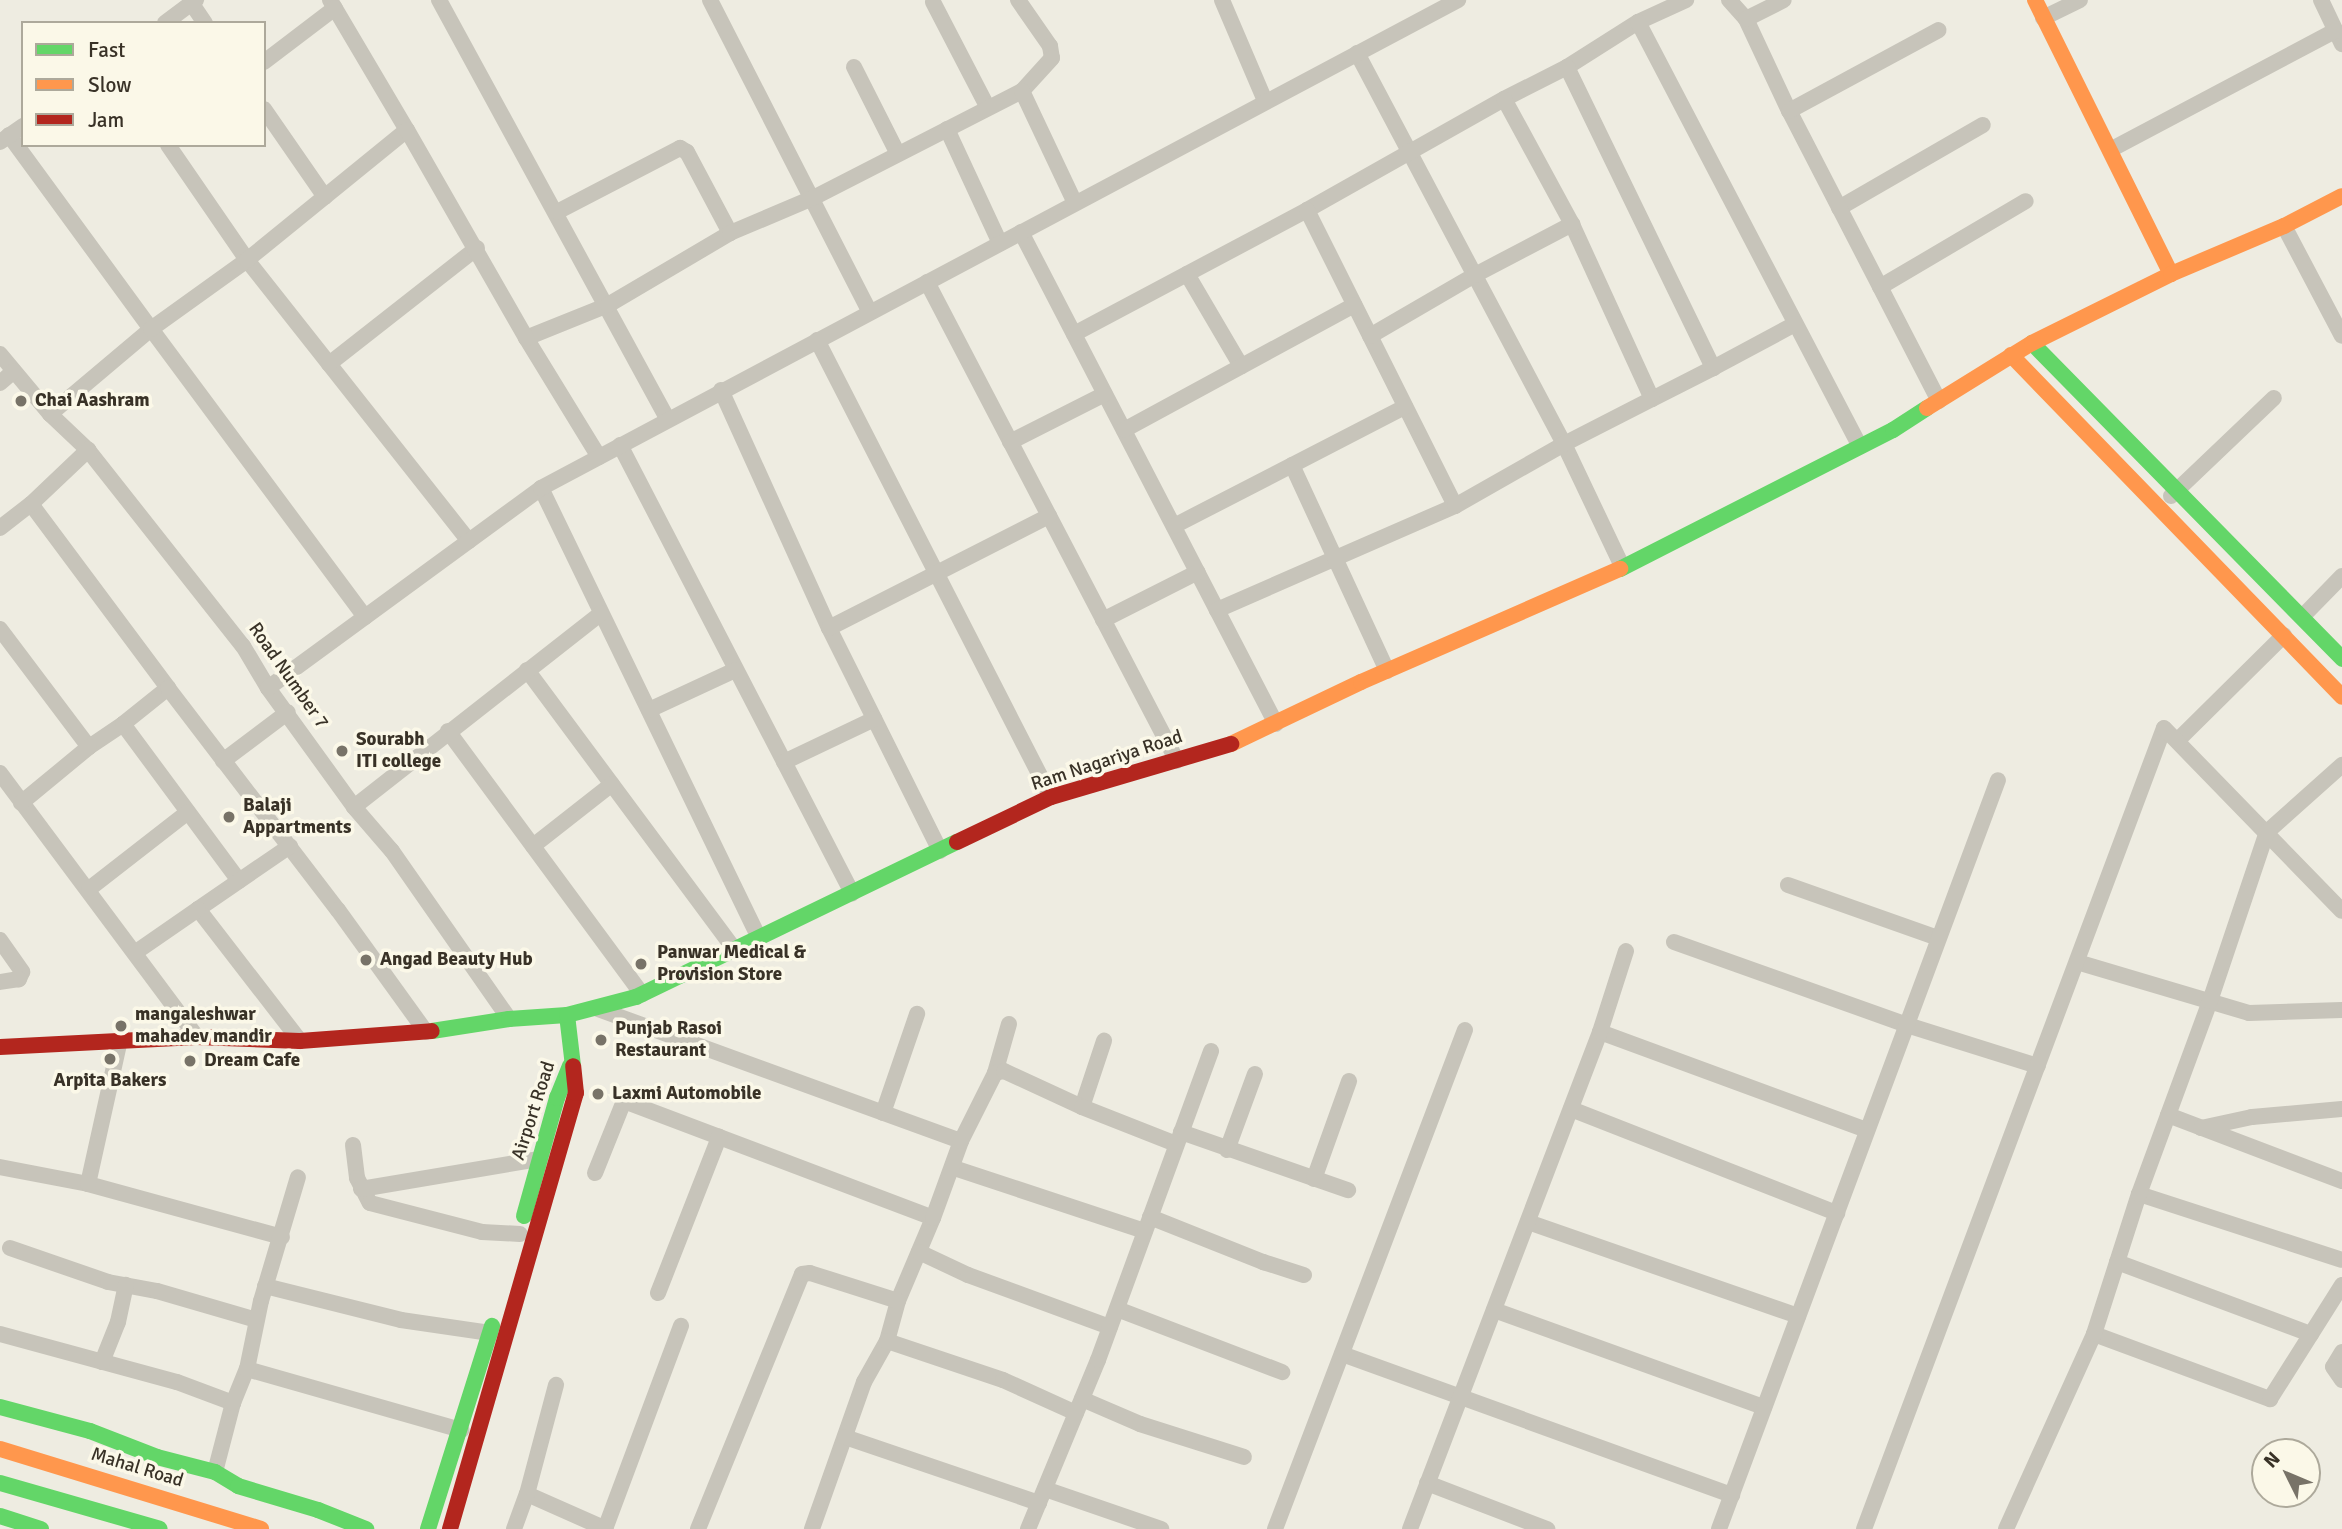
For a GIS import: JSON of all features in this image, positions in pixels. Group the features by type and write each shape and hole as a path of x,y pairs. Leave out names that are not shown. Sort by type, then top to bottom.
{"street":[{"path":"439,0 608,305 668,420"},
{"path":"710,0 870,312"},
{"path":"526,338 608,305 730,233 813,198 1022,91 1052,58 1050,46 1018,0"},
{"path":"1222,0 1265,101"},
{"path":"1074,334 1411,154 1504,99 1567,67 1638,22 1686,0"},
{"path":"1729,0 1746,19 1789,111 1939,401"},
{"path":"1746,19 1784,0"},
{"path":"2035,0 2171,274"},
{"path":"2043,18 2080,0"},
{"path":"2110,150 2339,38 2321,0"},
{"path":"168,21 194,2 204,21"},
{"path":"933,2 988,108"},
{"path":"268,688 541,488 1448,3"},
{"path":"266,60 332,4 477,248 526,338 599,457"},
{"path":"1638,22 1860,447"},
{"path":"1789,111 1939,30"},
{"path":"1357,53 1564,444 1623,568"},
{"path":"854,67 898,154"},
{"path":"1567,67 1713,368"},
{"path":"1022,91 1075,203"},
{"path":"1504,99 1572,224 1652,399"},
{"path":"266,112 325,197"},
{"path":"1839,208 1983,125"},
{"path":"21,127 5,139 151,329 365,617"},
{"path":"947,129 1000,243"},
{"path":"50,414 151,329 247,260 407,130"},
{"path":"168,147 247,260 469,541"},
{"path":"557,212 680,148 687,152 730,233"},
{"name":"Ram Nagariya Road","path":"0,1047 197,1037 300,1041 426,1032 509,1018 566,1015 598,1009 642,994 1051,797 1238,742 1387,671 1623,568 1860,447 2032,343 2171,274 2284,226 2342,196"},
{"path":"1880,287 2026,201"},
{"path":"1307,210 1455,506"},
{"path":"1370,336 1475,275 1572,224"},
{"path":"2284,226 2342,336"},
{"path":"1021,232 1276,724"},
{"path":"329,364 477,248"},
{"path":"1187,274 1241,366"},
{"path":"926,282 1177,761"},
{"path":"1124,430 1354,305"},
{"path":"1217,610 1455,506 1564,444 1796,324"},
{"path":"817,341 1051,797"},
{"path":"2032,343 2303,616 2342,659"},
{"name":"Road Number 7","path":"0,354 50,414 88,450 243,646 268,688 288,712 354,807 392,851 509,1018"},
{"path":"2011,355 2342,697"},
{"path":"0,383 14,371"},
{"path":"721,390 828,628 940,851"},
{"path":"1010,442 1105,394"},
{"path":"2159,508 2274,398"},
{"path":"1174,526 1405,407"},
{"path":"620,445 852,893"},
{"path":"0,528 31,505 88,450"},
{"path":"1292,465 1387,671"},
{"path":"541,488 759,938"},
{"path":"31,505 290,846 426,1032"},
{"path":"828,628 1049,516"},
{"path":"1103,620 1198,572"},
{"path":"2303,616 2342,576"},
{"path":"354,807 601,613"},
{"path":"0,629 89,747"},
{"path":"2178,740 2284,635"},
{"path":"527,670 735,950"},
{"path":"649,710 735,670"},
{"path":"21,803 89,747 168,688"},
{"path":"223,761 288,712"},
{"path":"784,762 874,719"},
{"path":"123,724 239,881"},
{"path":"1864,1529 2164,728 2342,911"},
{"path":"448,731 642,994"},
{"path":"2006,1529 2094,1334 2139,1194 2210,1001 2267,832 2342,765"},
{"path":"0,773 136,951 197,1037"},
{"path":"1719,1529 1998,780"},
{"path":"533,846 612,784"},
{"path":"89,889 188,812"},
{"path":"136,951 290,846"},
{"path":"1788,885 1938,939"},
{"path":"198,909 300,1041"},
{"path":"0,940 22,972 19,979 0,982"},
{"path":"1674,942 1907,1025 2038,1066"},
{"path":"1410,1529 1600,1032 1626,951"},
{"path":"2077,962 2249,1013 2342,1010"},
{"path":"598,1009 961,1141"},
{"path":"883,1113 917,1014"},
{"path":"566,1015 574,1055"},
{"path":"812,1529 864,1382 887,1341 898,1301 954,1168 961,1141 995,1073 1010,1024"},
{"path":"1275,1529 1465,1030"},
{"path":"1600,1032 1867,1130"},
{"path":"88,1184 120,1040"},
{"path":"1082,1107 1104,1041"},
{"path":"1028,1529 1117,1309 1211,1051"},
{"name":"Airport Road","path":"428,1529 520,1234 539,1159 574,1055"},
{"name":"Airport Road","path":"450,1529 576,1093 574,1055"},
{"path":"995,1073 1004,1071 1082,1107 1178,1138 1227,1150 1348,1190"},
{"path":"1227,1150 1255,1074"},
{"path":"1314,1179 1349,1081"},
{"path":"595,1173 624,1101 933,1218"},
{"path":"1571,1109 1837,1213"},
{"path":"2201,1128 2252,1117 2342,1110"},
{"path":"2168,1115 2342,1181"},
{"path":"658,1293 719,1137"},
{"path":"353,1145 361,1189 370,1203 382,1209 482,1232 520,1234"},
{"path":"361,1189 539,1159"},
{"path":"0,1167 88,1184 282,1237"},
{"path":"954,1168 1148,1224 1304,1275"},
{"path":"215,1472 233,1402 247,1369 265,1286 298,1177"},
{"path":"2139,1194 2342,1260"},
{"path":"1528,1222 1798,1315"},
{"path":"10,1248 126,1285 256,1320"},
{"path":"919,1252 968,1275 1110,1327"},
{"path":"2117,1262 2311,1334"},
{"path":"698,1529 802,1274 810,1273 898,1301"},
{"path":"102,1362 118,1322 126,1285"},
{"path":"2094,1334 2270,1399 2342,1285"},
{"path":"265,1286 401,1320 490,1334"},
{"path":"1117,1309 1283,1372"},
{"path":"1494,1310 1764,1407"},
{"path":"527,1494 606,1529 681,1326"},
{"path":"0,1334 177,1382 233,1402"},
{"path":"887,1341 1079,1406 1244,1457"},
{"path":"2342,1352 2333,1367 2342,1380"},
{"path":"1342,1354 1732,1495"},
{"path":"247,1369 461,1430"},
{"path":"514,1529 527,1494 556,1385"},
{"path":"0,1407 90,1431 157,1457 215,1472 238,1486 317,1510 366,1529"},
{"path":"845,1437 1161,1529"},
{"name":"Mahal Road","path":"0,1449 261,1529"},
{"path":"0,1483 160,1529"},
{"path":"1427,1483 1546,1529"},
{"path":"0,1517 41,1529"}],"traffic: fast":[{"path":"2032,343 2342,659"},
{"path":"1620,569 1893,430 1927,408"},
{"path":"573,1066 567,1015 636,997 957,842"},
{"path":"432,1031 509,1019 567,1015"},
{"path":"524,1216 557,1098 570,1065"},
{"path":"428,1529 492,1326"},
{"path":"0,1407 90,1431 157,1457 215,1472 238,1486 318,1510 366,1529"},
{"path":"0,1483 160,1529"},
{"path":"0,1516 41,1529"}],"traffic: slow":[{"path":"2035,0 2171,274"},
{"path":"1927,408 2032,343 2171,274 2284,226 2342,196"},
{"path":"2011,355 2342,697"},
{"path":"1231,744 1361,682 1620,569"},
{"path":"0,1449 261,1529"}],"traffic: jam":[{"path":"957,842 1051,797 1231,744"},
{"path":"0,1047 197,1037 300,1041 432,1031"},
{"path":"450,1529 576,1093 573,1066"}],"place":[{"name":"Chai Aashram","path":"21,401"},
{"name":"Sourabh ITI college","path":"342,751"},
{"name":"Balaji Appartments","path":"229,817"},
{"name":"Angad Beauty Hub","path":"366,960"},
{"name":"Panwar Medical & Provision Store","path":"641,964"},
{"name":"mangaleshwar mahadev mandir","path":"121,1026"},
{"name":"Punjab Rasoi Restaurant","path":"601,1040"},
{"name":"Arpita Bakers","path":"110,1059"},
{"name":"Dream Cafe","path":"190,1061"},
{"name":"Laxmi Automobile","path":"598,1094"}]}
